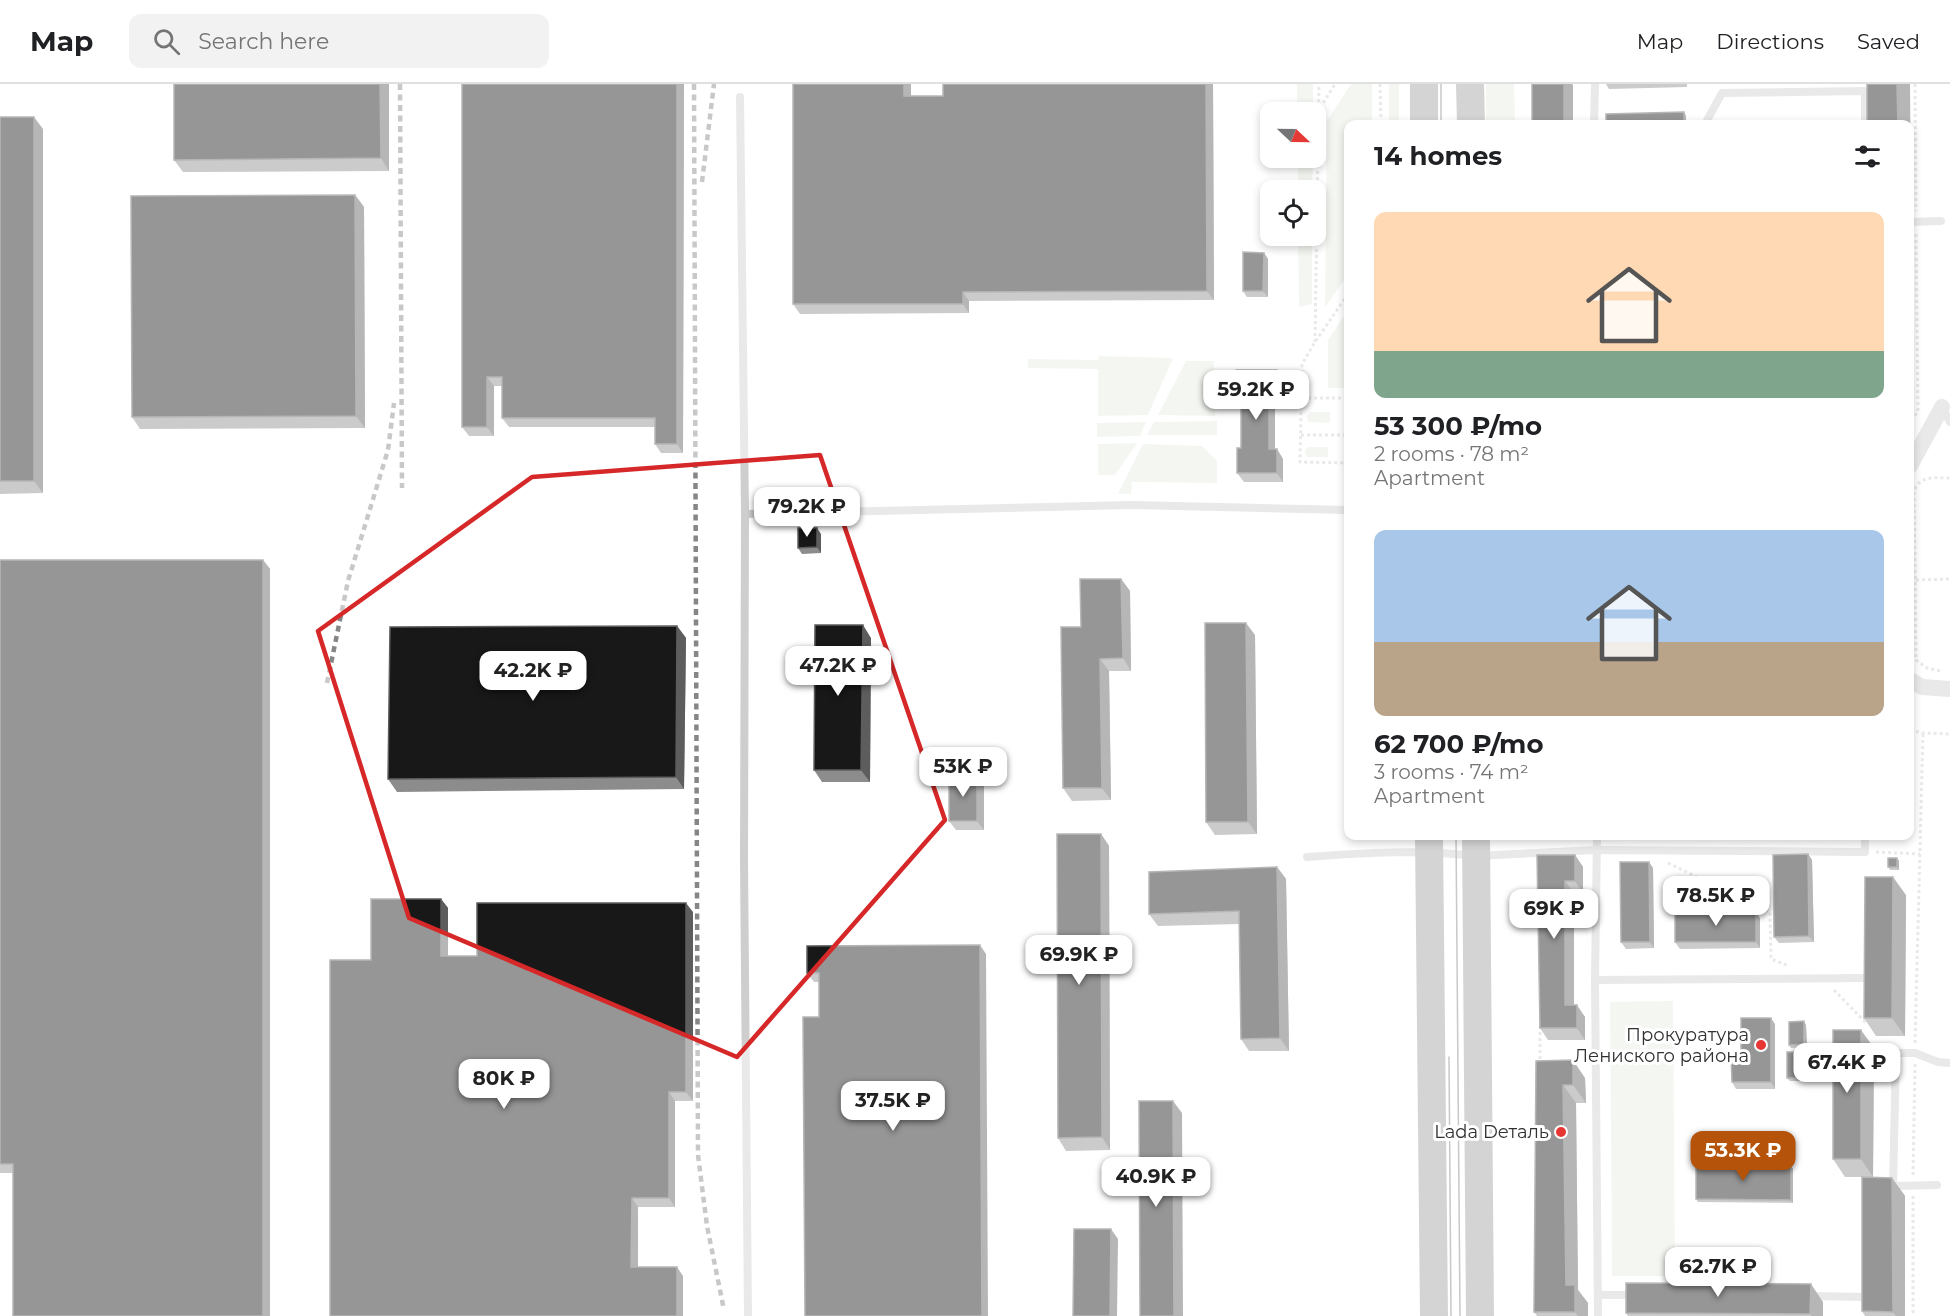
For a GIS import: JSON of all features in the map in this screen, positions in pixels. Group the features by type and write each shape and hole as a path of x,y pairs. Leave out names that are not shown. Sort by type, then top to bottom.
{"highway":[{"path":"1424,84 1424,120"},
{"path":"1470,84 1471,120"},
{"path":"1429,844 1434,1316"},
{"path":"1476,846 1479,1316"}],"street":[{"path":"1914,459 1942,407"},
{"path":"1914,682 1922,687 1950,689"}],"lane":[{"path":"1594,120 1595,84"},
{"path":"1707,120 1722,93 1864,88 1865,120"},
{"path":"740,97 745,514 744,861 748,1316"},
{"path":"1914,222 1941,221"},
{"path":"1942,407 1950,422"},
{"path":"745,514 1132,504 1344,510"},
{"path":"1597,840 1595,980 1598,1316"},
{"path":"1307,857 1429,844 1643,851 1865,852 1865,840"},
{"path":"1867,966 1867,989"},
{"path":"1595,980 1867,978"},
{"path":"1938,1185 1889,1185 1896,1053 1915,1053 1938,1062 1950,1063"},
{"path":"1800,1296 1868,1302 1869,1286"},
{"path":"1598,1295 1650,1295"}],"path":[{"path":"1319,84 1319,102"},
{"path":"1324,102 1335,84"},
{"path":"1380,84 1381,120"},
{"path":"1914,153 1915,84"},
{"path":"1315,342 1318,168"},
{"path":"1914,260 1918,413 1914,416"},
{"path":"1344,300 1302,364 1300,462 1344,463"},
{"path":"1302,398 1344,398"},
{"path":"1301,435 1344,435"},
{"path":"1942,671 1927,668 1916,660 1914,491 1917,483 1925,479 1950,478"},
{"path":"1916,580 1950,579"},
{"path":"1914,731 1950,734"},
{"path":"1913,1316 1915,1053 1923,733"},
{"path":"1643,851 1770,912 1771,959 1791,966"},
{"path":"1865,852 1920,854"},
{"path":"1822,977 1866,1023"},
{"path":"1540,1019 1540,1067"}],"highlighted area":[{"path":"820,455 945,820 737,1057 409,918 318,631 532,477"}],"shaded area":[{"path":"1297,84 1313,84 1313,102 1297,102"},
{"path":"1351,84 1372,84 1372,120 1344,120 1344,281 1325,307 1327,121"},
{"path":"1389,84 1399,84 1399,120 1389,120"},
{"path":"1486,84 1514,84 1515,120 1486,120"},
{"path":"1298,168 1313,168 1312,180 1298,180"},
{"path":"1298,246 1312,246 1312,304 1299,307"},
{"path":"1344,316 1344,388 1328,388 1328,340"},
{"path":"1099,356 1173,358 1148,415 1098,416 1098,369 1028,368 1028,359 1098,360"},
{"path":"1186,361 1214,361 1215,416 1158,415"},
{"path":"1310,412 1330,412 1330,423 1308,422 1307,416"},
{"path":"1217,421 1217,435 1147,435 1154,422"},
{"path":"1146,422 1140,436 1097,437 1097,423"},
{"path":"1137,443 1115,475 1098,475 1098,444"},
{"path":"1143,444 1202,446 1217,461 1217,483 1132,482 1131,494 1118,494"},
{"path":"1308,447 1328,447 1328,457 1306,457 1305,450"},
{"path":"1673,1001 1675,1276 1612,1276 1610,1002"}],"building":[{"path":"174,84 380,84 381,158 174,160"},
{"path":"462,84 677,84 677,444 655,444 655,418 502,418 502,377 487,377 487,427 462,427"},
{"path":"793,84 904,84 904,96 943,96 943,84 1206,84 1207,291 963,292 963,304 793,304"},
{"path":"1532,84 1564,84 1564,120 1532,120"},
{"path":"1867,84 1897,84 1898,120 1867,120"},
{"path":"1684,112 1684,120 1606,120 1606,114"},
{"path":"0,117 34,117 34,481 0,481"},
{"path":"355,195 356,416 132,417 131,196"},
{"path":"1243,252 1264,253 1263,291 1243,291"},
{"path":"1236,370 1277,370 1277,396 1269,396 1269,449 1277,449 1277,473 1237,473 1237,448 1241,448 1241,397 1235,397"},
{"path":"798,528 817,528 817,547 798,548"},
{"path":"0,560 263,560 263,1316 13,1316 13,1164 0,1164"},
{"path":"1080,579 1121,579 1123,658 1100,659 1102,788 1063,788 1061,627 1081,627"},
{"path":"1205,623 1246,623 1248,822 1206,822"},
{"path":"815,625 863,625 861,770 814,770"},
{"path":"677,626 676,777 388,779 390,627"},
{"path":"949,775 977,775 977,821 949,821"},
{"path":"1057,834 1101,834 1102,1137 1058,1138"},
{"path":"1808,854 1809,936 1774,937 1773,855"},
{"path":"1537,855 1575,855 1575,881 1565,881 1565,1005 1577,1005 1577,1028 1540,1028"},
{"path":"1888,858 1897,858 1897,867 1888,867"},
{"path":"1620,862 1649,862 1650,942 1621,942"},
{"path":"1277,867 1280,1038 1241,1039 1239,911 1149,914 1149,872"},
{"path":"1865,877 1893,877 1892,1018 1864,1018"},
{"path":"371,899 441,899 441,956 477,956 477,903 686,903 686,1092 669,1092 669,1198 632,1198 631,1267 677,1267 677,1316 330,1316 330,960 371,960"},
{"path":"1675,912 1756,912 1756,942 1675,942"},
{"path":"980,945 982,1316 805,1316 803,1017 819,1017 819,973 807,973 807,946"},
{"path":"1741,1018 1771,1018 1771,1082 1732,1082 1731,1056 1741,1056"},
{"path":"1804,1021 1804,1044 1789,1045 1789,1022"},
{"path":"1833,1030 1861,1030 1861,1159 1833,1159"},
{"path":"1787,1052 1804,1052 1805,1077 1787,1078"},
{"path":"1573,1060 1573,1085 1563,1085 1566,1285 1575,1285 1575,1312 1534,1312 1536,1061"},
{"path":"1139,1101 1173,1101 1174,1316 1140,1316"},
{"path":"1696,1164 1791,1166 1791,1200 1696,1199"},
{"path":"1862,1177 1892,1178 1893,1312 1862,1311"},
{"path":"1074,1229 1111,1229 1110,1316 1073,1316"},
{"path":"1626,1283 1811,1284 1810,1314 1626,1313"}],"tram line":[{"path":"1441,84 1441,120"},
{"path":"1456,840 1460,1316"},
{"path":"1449,1057 1451,1316"}],"railway":[{"path":"400,84 402,488"},
{"path":"694,84 698,1155 707,1226 724,1310"},
{"path":"702,182 714,84"},
{"path":"327,683 348,581 388,450 394,403"}],"place":[{"name":"Прокуратура Лениского района","path":"1761,1045"},
{"name":"Lada Dеталь","path":"1561,1132"}]}
